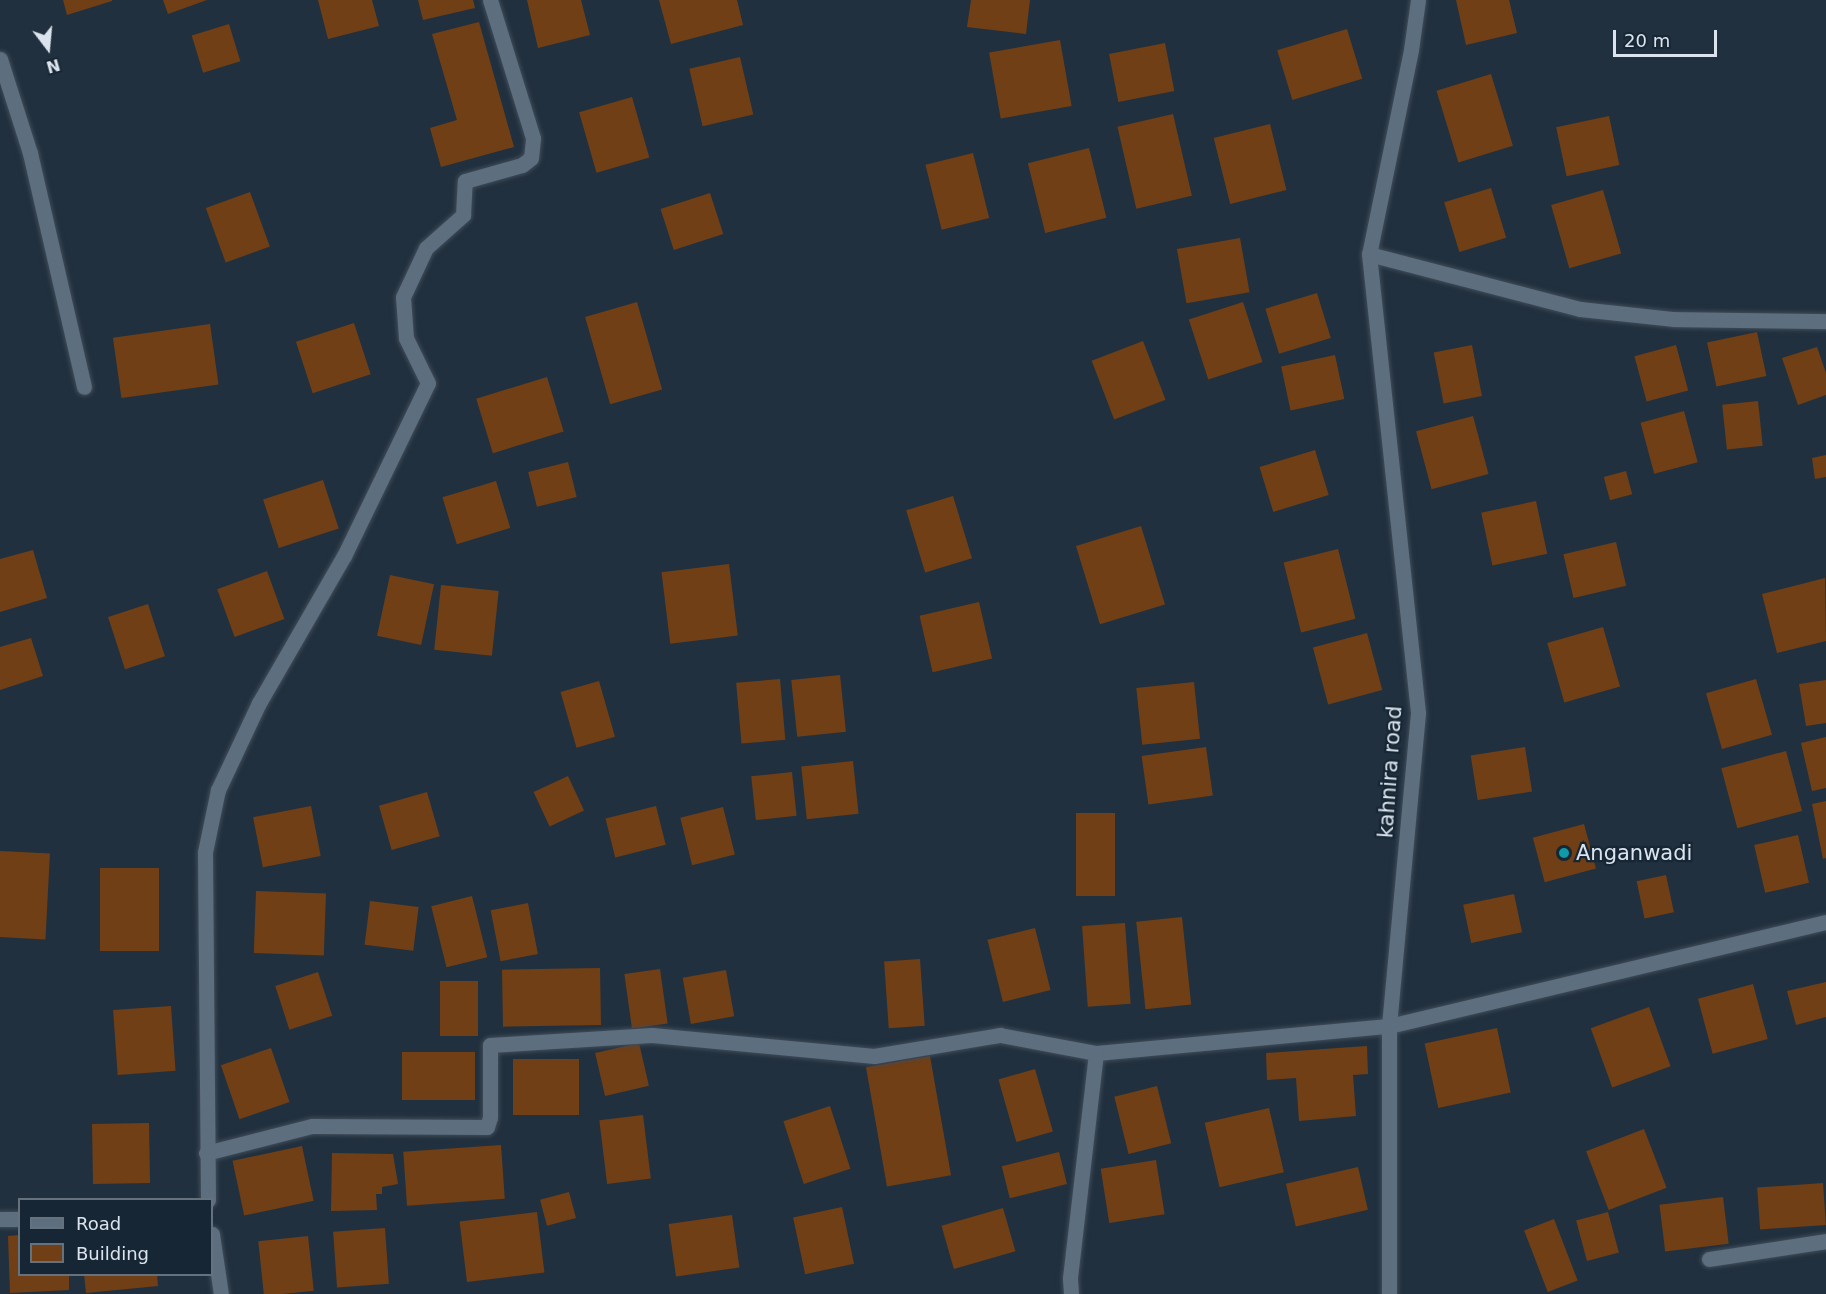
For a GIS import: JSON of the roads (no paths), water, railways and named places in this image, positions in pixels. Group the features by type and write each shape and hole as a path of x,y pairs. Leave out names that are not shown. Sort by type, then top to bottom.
{"street":[{"path":"208,1198 206,852 218,790 260,703 344,556 428,383 406,338 403,297 426,248 463,215 465,181 522,165 531,158 533,138 490,0"},
{"name":"kahnira road","path":"1389,1294 1389,1026 1418,713 1369,254 1411,50 1418,0"},
{"path":"0,58 30,153 84,387"},
{"path":"1369,254 1580,309 1674,319 1826,321"},
{"path":"206,1153 312,1126 487,1127 490,1117 490,1045 652,1035 874,1056 1000,1035 1096,1053 1389,1026 1826,922"},
{"path":"1071,1294 1070,1279 1096,1053"},
{"path":"0,1219 18,1219"},
{"path":"1709,1258 1826,1241"},
{"path":"213,1242 220,1294"}],"place":[{"name":"Anganwadi","path":"1564,853"}]}
